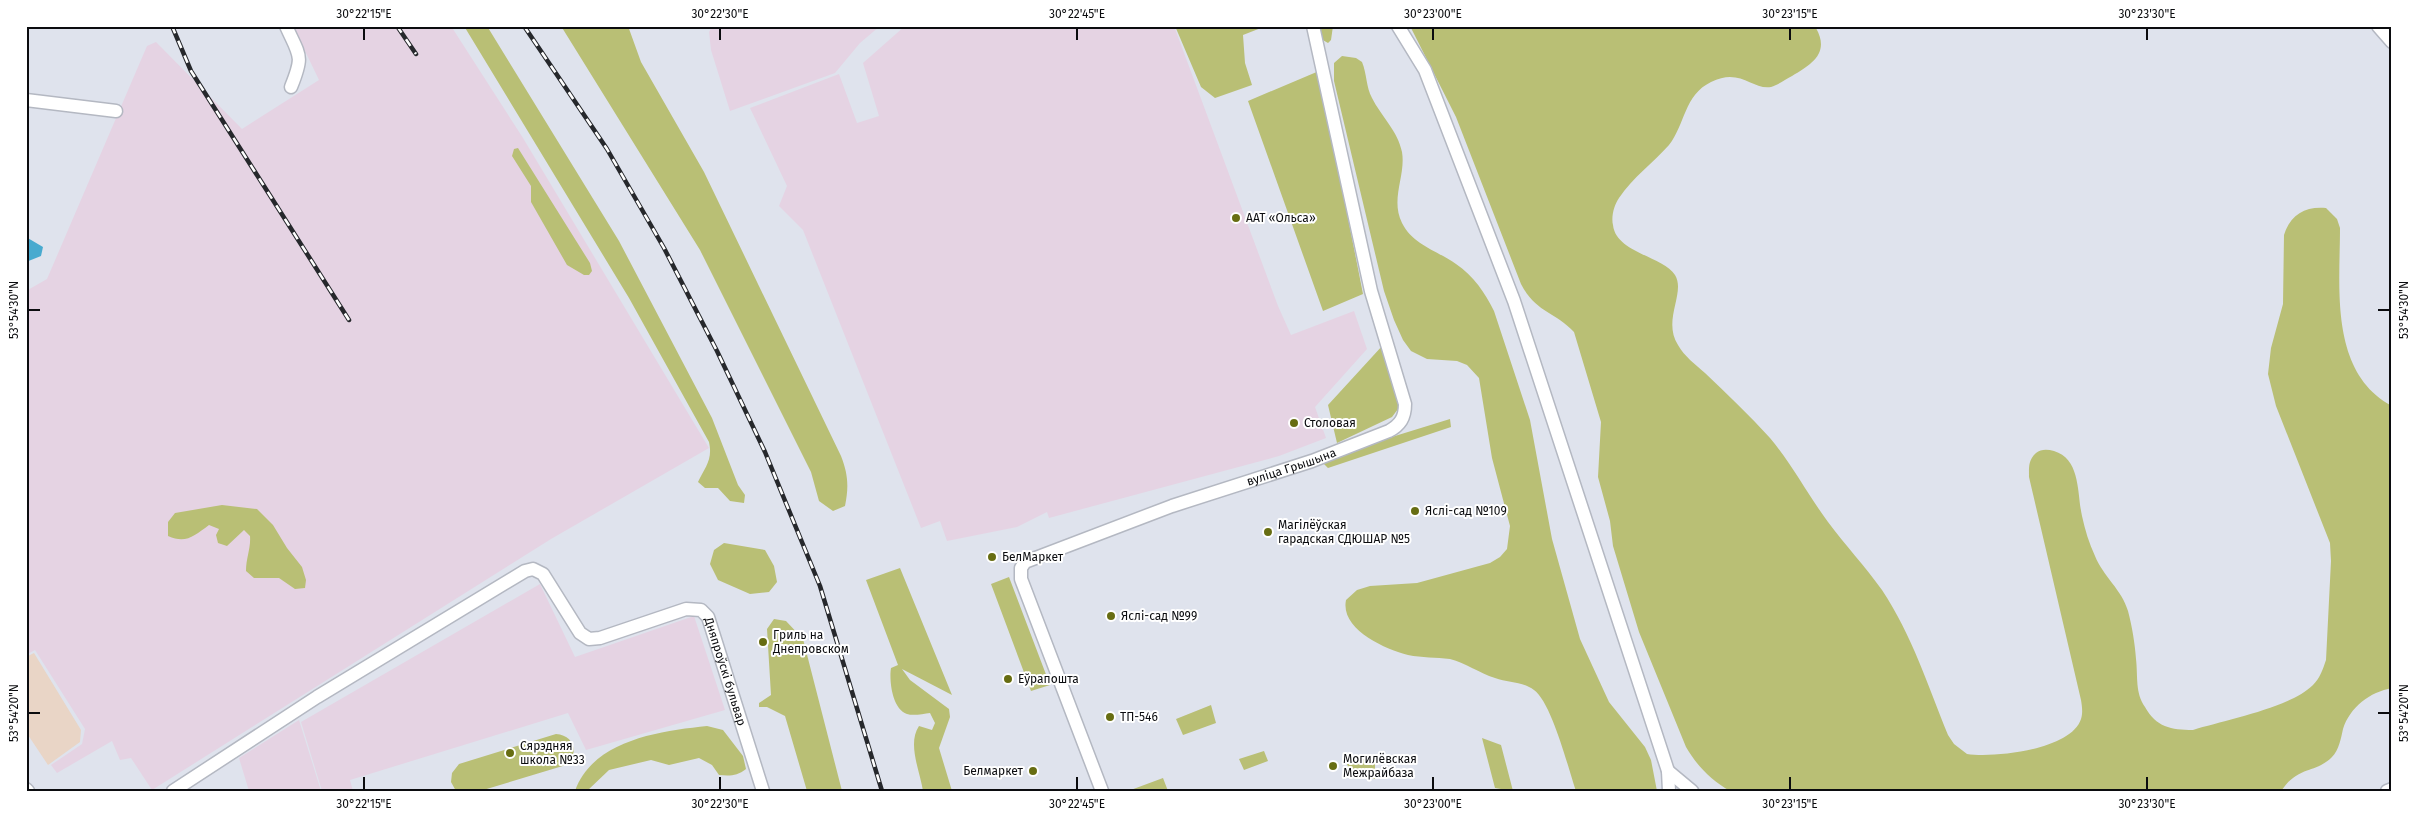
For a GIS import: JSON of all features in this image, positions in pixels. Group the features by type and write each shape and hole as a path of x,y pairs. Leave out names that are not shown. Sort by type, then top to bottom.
{"street":[{"path":"286,26 300,56 300,64 291,87"},
{"name":"вуліца Грышына","path":"1102,791 1021,579 1021,568 1025,562 1172,506 1312,461 1389,432 1397,427 1405,413 1405,404 1371,291 1314,26"},
{"path":"1398,26 1425,70 1514,301 1668,771 1669,791"},
{"path":"2378,26 2392,42"},
{"path":"26,100 116,111"},
{"name":"Дняпроўскі бульвар","path":"173,791 317,697 525,571 534,569 543,574 580,633 589,639 600,638 686,609 700,610 708,617 763,791"},
{"path":"1668,771 1692,791"},
{"path":"2387,791 2392,789"}],"shaded area":[{"path":"293,26 451,26 523,138 709,448 551,539 152,790 131,758 120,760 112,741 57,773 51,765 82,744 85,729 35,650 26,655 26,291 47,279 147,46 156,42 242,129 319,80"},
{"path":"712,26 880,26 860,43 835,73 730,111 711,50 709,32"},
{"name":"ААТ «Ольса»","path":"905,26 1174,26 1278,306 1291,335 1354,311 1367,349 1315,407 1326,438 1279,456 1049,518 1047,512 1017,527 947,541 940,521 921,528 803,230 779,206 787,186 750,108 839,74 857,123 879,116 863,63"},
{"path":"540,584 575,657 694,616 725,710 586,750 568,713 350,780 353,791 322,791 301,722"},
{"path":"34,653 81,730 80,742 48,765 26,732 26,657"},
{"path":"299,720 321,791 249,791 239,758"}],"green space":[{"path":"464,26 487,26 619,241 712,418 738,485 745,495 744,503 730,501 718,488 705,488 698,482 709,459 709,442 629,298"},
{"path":"561,26 628,26 641,62 704,172 841,456 847,480 845,506 833,511 819,501 811,472 700,250"},
{"path":"1175,26 1266,26 1243,35 1245,63 1252,85 1215,98 1201,87"},
{"path":"1320,26 1333,26 1331,40 1328,43 1321,39"},
{"path":"1410,26 1816,28 1821,44 1817,57 1806,67 1779,83 1771,87 1764,87 1730,77 1721,78 1702,88 1690,102 1679,129 1669,145 1630,183 1619,198 1613,211 1613,225 1616,234 1622,242 1661,263 1675,275 1678,282 1678,290 1672,326 1678,345 1687,357 1770,438 1786,458 1828,522 1882,590 1911,643 1948,735 1954,744 1967,754 1995,755 2030,750 2048,745 2074,730 2082,717 2081,700 2029,477 2032,458 2042,450 2051,450 2063,455 2073,469 2087,536 2098,563 2121,596 2128,611 2134,641 2140,696 2149,714 2154,719 2171,728 2193,730 2273,707 2303,693 2318,679 2326,660 2331,561 2330,543 2276,406 2268,374 2271,348 2283,304 2284,235 2290,222 2299,213 2305,210 2326,208 2337,219 2340,228 2340,301 2342,326 2348,350 2357,372 2372,391 2392,406 2392,688 2376,693 2356,707 2346,721 2338,747 2332,757 2319,766 2294,777 2281,791 1730,791 1723,787 1705,772 1686,747 1639,632 1613,546 1610,521 1598,477 1601,422 1574,332 1533,301 1521,284 1456,117"},
{"path":"1342,56 1356,58 1362,62 1370,94 1400,144 1403,161 1398,205 1402,223 1407,231 1419,242 1449,259 1474,279 1494,311 1530,420 1552,539 1580,639 1609,702 1645,747 1651,760 1657,791 1576,791 1553,722 1541,697 1534,690 1525,685 1489,676 1450,659 1413,656 1387,648 1366,636 1350,620 1346,610 1346,600 1357,590 1370,586 1417,583 1490,563 1500,557 1507,549 1510,526 1492,458 1479,378 1467,365 1457,361 1427,359 1411,351 1403,340 1394,320 1384,291 1334,81 1334,63"},
{"path":"1319,71 1363,294 1323,311 1248,101"},
{"path":"518,148 590,263 592,271 589,275 584,275 567,265 531,202 531,186 512,156 514,149"},
{"path":"1383,345 1401,405 1392,417 1337,443 1328,405"},
{"path":"1450,419 1451,427 1328,468 1322,462 1327,457"},
{"path":"222,505 257,509 273,525 287,548 302,567 306,580 305,588 295,589 279,578 254,578 246,571 250,536 244,530 227,546 218,543 216,535 219,529 209,525 190,538 180,539 168,536 168,522 175,513"},
{"path":"724,543 765,550 774,566 777,582 769,592 750,594 718,580 710,564 714,550"},
{"path":"900,568 952,695 902,669 910,680 949,709 950,717 939,748 952,791 923,791 915,758 914,741 919,726 932,730 935,723 930,713 907,714 902,711 895,700 891,687 890,673 891,668 898,665 866,580"},
{"path":"1009,577 1050,685 1031,691 991,584"},
{"path":"774,619 786,621 803,639 842,791 807,791 785,716 767,707 759,707 759,703 771,695 767,629"},
{"path":"1211,705 1216,723 1183,735 1176,719"},
{"path":"707,726 723,730 743,756 746,769 733,775 719,775 712,765 699,758 669,765 651,760 609,770 587,791 575,791 584,774 597,760 612,749 649,735"},
{"path":"556,734 567,738 573,746 573,756 566,765 480,791 456,791 451,782 452,773 459,764"},
{"path":"1482,738 1501,745 1513,791 1495,788"},
{"path":"1264,751 1268,761 1244,770 1239,759"},
{"path":"1375,756 1375,779 1350,771 1344,757"},
{"path":"1163,778 1168,791 1128,791"}],"water":[{"path":"26,237 43,247 41,256 26,262"}],"railway":[{"path":"172,26 191,71 349,320"},
{"path":"397,26 416,54"},
{"path":"524,26 607,149 664,248 717,351 765,452 820,586 882,791"}],"place":[{"name":"ААТ «Ольса»","path":"1236,218"},
{"name":"Столовая","path":"1294,423"},
{"name":"Яслі-сад №109","path":"1415,511"},
{"name":"Магілёўская гарадская СДЮШАР №5","path":"1268,532"},
{"name":"БелМаркет","path":"992,557"},
{"name":"Яслі-сад №99","path":"1111,616"},
{"name":"Гриль на Днепровском","path":"763,642"},
{"name":"Еўрапошта","path":"1008,679"},
{"name":"ТП-546","path":"1110,717"},
{"name":"Сярэдняя школа №33","path":"510,753"},
{"name":"Могилёвская Межрайбаза","path":"1333,766"},
{"name":"Белмаркет","path":"1033,771"}]}
